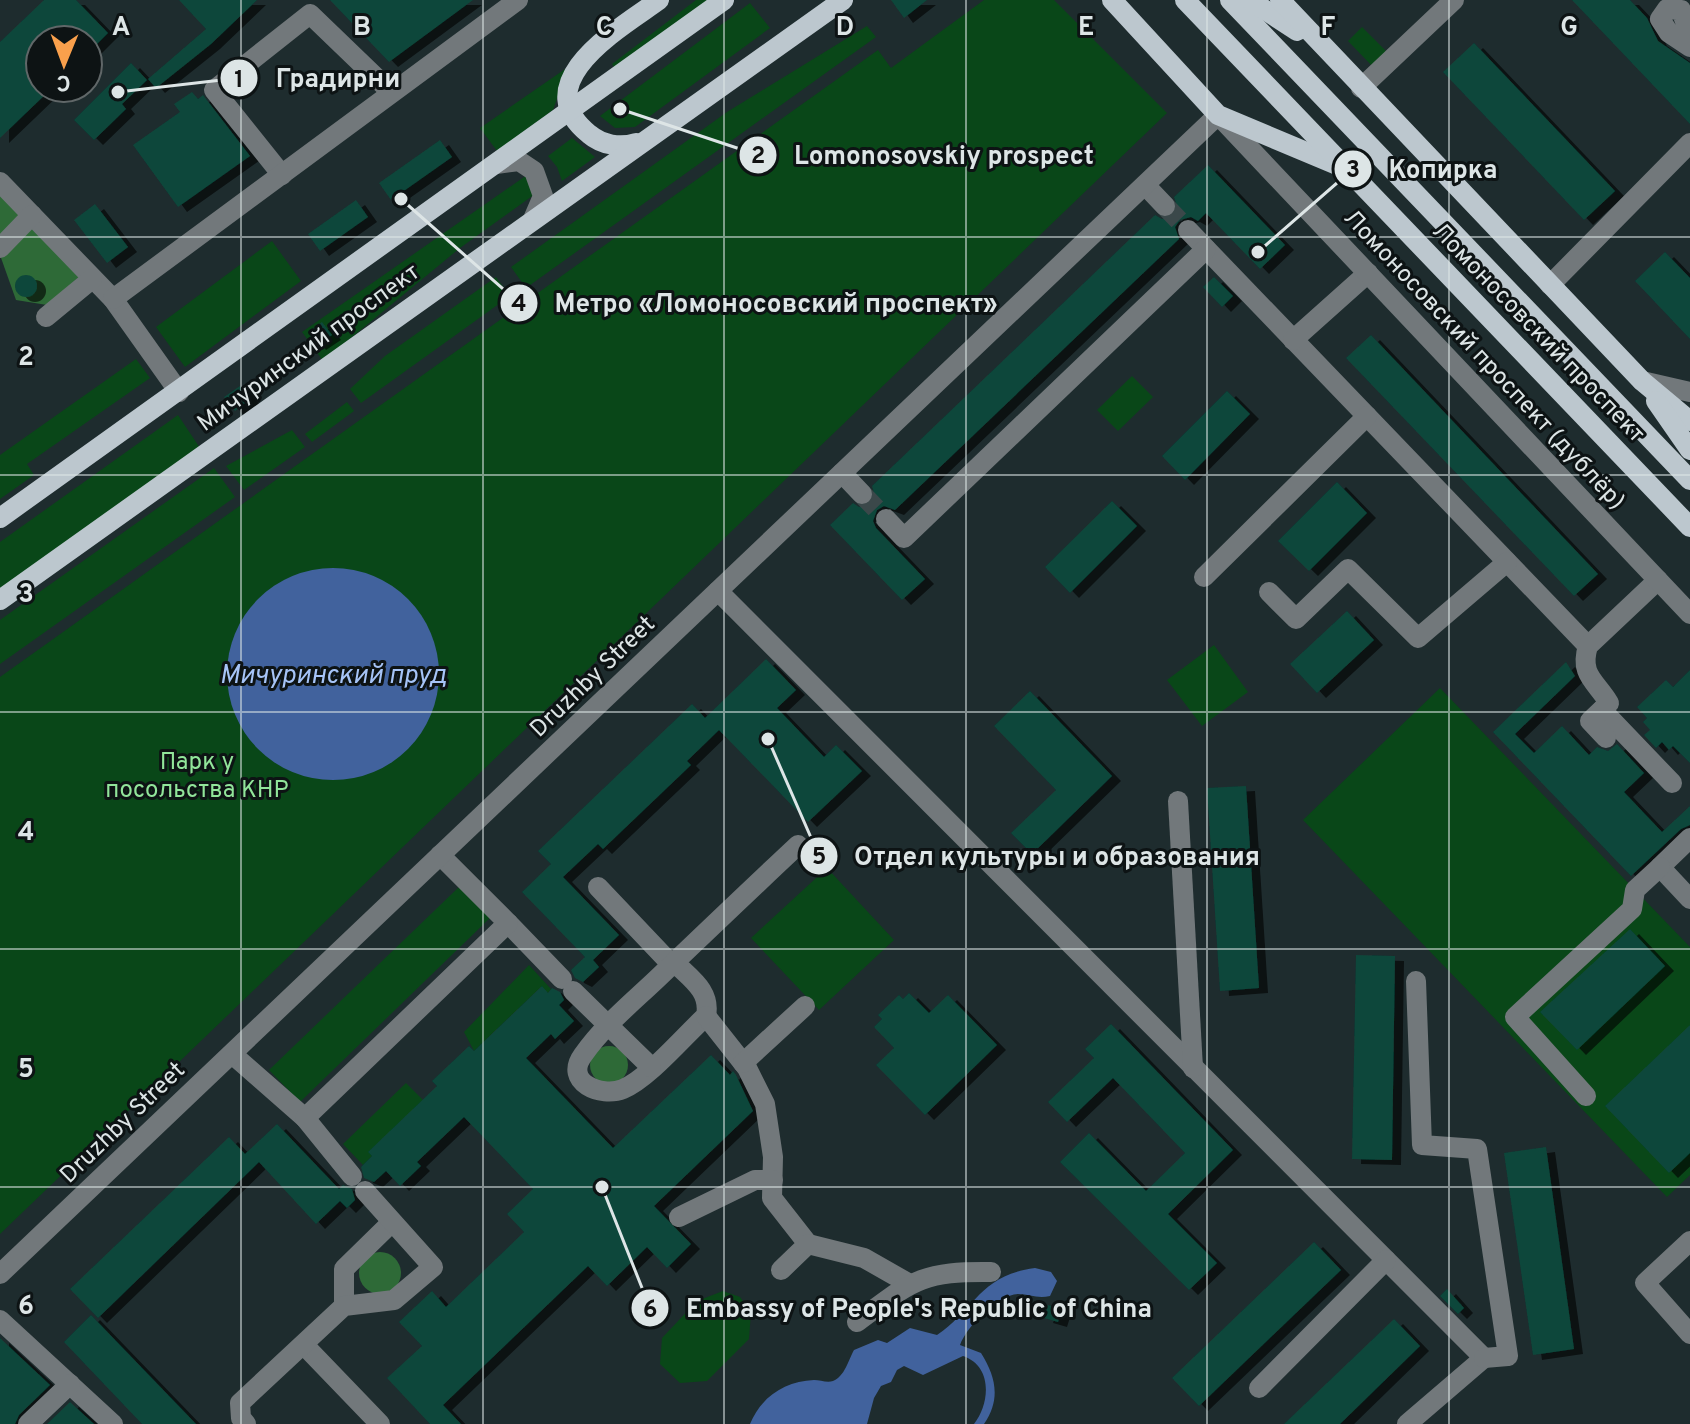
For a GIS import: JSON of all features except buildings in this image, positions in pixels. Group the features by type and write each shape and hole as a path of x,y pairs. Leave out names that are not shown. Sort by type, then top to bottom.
{"main road":[{"path":"643,140 619,146 597,140 579,124 572,110 570,80 581,59 659,0"},
{"name":"Мичуринский проспект","path":"0,518 724,0"},
{"name":"Мичуринский проспект","path":"0,600 843,0"},
{"name":"Ломоносовский проспект (дублёр)","path":"1112,0 1218,115"},
{"name":"Ломоносовский проспект","path":"1185,0 1690,527"},
{"name":"Ломоносовский проспект","path":"1230,0 1690,480"},
{"path":"1250,0 1324,49"},
{"path":"1280,0 1642,381 1690,421"},
{"path":"1218,115 1349,170"},
{"path":"1642,381 1690,450"}],"street":[{"path":"113,299 518,0"},
{"path":"1361,88 1454,0"},
{"path":"1690,35 1681,10 1667,9 1660,19 1669,33 1690,47"},
{"path":"282,175 214,90 310,14 391,92"},
{"name":"Druzhby Street","path":"0,1274 1218,115"},
{"name":"Ломоносовский проспект (дублёр)","path":"1218,115 1690,614"},
{"path":"1550,285 1690,143"},
{"path":"496,164 519,161 540,178 543,196 534,217"},
{"path":"0,182 113,299 179,392"},
{"path":"1145,185 1165,206"},
{"path":"0,248 32,215"},
{"path":"1188,230 1588,646"},
{"path":"886,519 904,538 1206,249"},
{"path":"1293,340 1368,273"},
{"path":"46,317 92,279"},
{"path":"1642,381 1690,392"},
{"path":"1204,577 1367,416"},
{"path":"842,473 862,494"},
{"path":"1269,592 1296,619 1348,569 1418,638 1507,562"},
{"path":"1606,738 1590,721 1609,701 1588,678 1585,661 1588,646 1658,580"},
{"path":"718,591 1484,1358"},
{"path":"1602,710 1672,783"},
{"path":"1178,801 1193,1068"},
{"path":"1586,1096 1515,1017 1632,909 1635,890 1690,838"},
{"path":"598,887 673,964 704,992 708,1004 706,1016 651,1067 626,1088 607,1094 593,1091 583,1082 578,1070 580,1058 609,1024 673,964 798,845"},
{"path":"440,855 651,1067"},
{"path":"1660,867 1690,899"},
{"path":"305,1118 508,923"},
{"path":"1407,1424 1484,1358 1508,1356 1477,1149 1422,1145 1416,981"},
{"path":"743,1063 805,1006"},
{"path":"706,1016 743,1063 765,1104 772,1198 808,1244 864,1258 908,1283"},
{"path":"232,1054 305,1118 358,1184 433,1267 394,1300 344,1306 240,1403 241,1418 246,1424"},
{"path":"679,1217 755,1180 773,1180"},
{"path":"344,1306 344,1269 392,1222"},
{"path":"1690,1241 1645,1283 1690,1334"},
{"path":"781,1270 808,1244"},
{"path":"1259,1388 1386,1260"},
{"path":"857,1322 908,1283 945,1271 991,1272"},
{"path":"0,1320 113,1424"},
{"path":"304,1345 380,1424"},
{"path":"28,1424 70,1384"}],"green space":[{"path":"696,0 711,0 616,70 612,64"},
{"name":"Парк у посольства КНР","path":"984,0 1054,0 1167,113 0,1234 0,677 878,50 891,68"},
{"path":"750,3 770,28 635,127 615,128 600,116"},
{"path":"867,26 876,37 526,288 511,267 727,112"},
{"path":"1362,27 1390,55 1375,69 1348,41"},
{"path":"568,67 553,110 497,151 480,128"},
{"path":"572,138 595,157 562,181 557,167 548,156"},
{"path":"527,175 535,194 460,248 323,361 302,332"},
{"path":"0,194 80,276 47,305 16,300 0,255"},
{"path":"272,241 301,281 185,367 156,327"},
{"path":"496,277 510,296 361,403 350,389 385,356"},
{"path":"136,359 150,378 27,464 34,475 0,499 0,455"},
{"path":"1132,376 1153,397 1118,431 1097,410"},
{"path":"347,402 354,411 312,442 305,434"},
{"path":"178,415 200,448 0,591 0,542"},
{"path":"292,430 305,447 244,490 226,466"},
{"path":"214,468 235,497 0,664 0,620"},
{"path":"1214,645 1248,692 1202,726 1167,680"},
{"path":"1440,688 1690,947 1690,1175 1667,1197 1303,820"},
{"path":"827,868 894,940 819,1010 751,938"},
{"path":"461,885 491,917 300,1102 269,1070"},
{"path":"529,965 551,989 548,993 541,987 474,1051 464,1032"},
{"path":"609,1046 623,1051 628,1065 623,1079 609,1084 595,1079 590,1065 595,1051"},
{"path":"406,1083 423,1100 369,1152 372,1156 363,1165 343,1144"},
{"path":"380,1252 395,1258 401,1273 395,1288 380,1294 365,1288 359,1273 365,1258"},
{"path":"723,1291 740,1297 751,1312 749,1339 707,1381 680,1383 660,1364 662,1338 697,1301"}],"water":[{"name":"Мичуринский пруд","path":"333,568 354,570 373,577 392,586 408,599 421,615 430,634 437,653 437,695 430,714 421,733 408,749 392,762 373,771 354,778 333,780 312,778 293,771 274,762 258,749 245,733 236,714 229,695 227,674 229,653 236,634 245,615 258,599 274,586 293,577 312,570"},
{"path":"1035,1268 1051,1272 1057,1281 1050,1296 1018,1294 1001,1300 976,1321 960,1345 981,1353 993,1379 993,1406 984,1424 974,1424 983,1406 984,1377 973,1361 963,1356 923,1375 904,1366 897,1370 891,1382 881,1386 874,1398 867,1424 750,1424 767,1398 784,1387 803,1381 833,1381 843,1372 854,1350 878,1340 887,1343 910,1328 937,1335 990,1285 1017,1272"}],"tunnel":[{"path":"1165,206 1188,230"},
{"path":"862,494 886,519"}],"place":[{"name":"Градирни","path":"118,92"},
{"name":"Lomonosovskiy prospect","path":"620,109"},
{"name":"Метро «Ломоносовский проспект»","path":"401,199"},
{"name":"Копирка","path":"1258,252"},
{"name":"Отдел культуры и образования","path":"768,739"},
{"name":"Embassy of People's Republic of China","path":"602,1187"}]}
